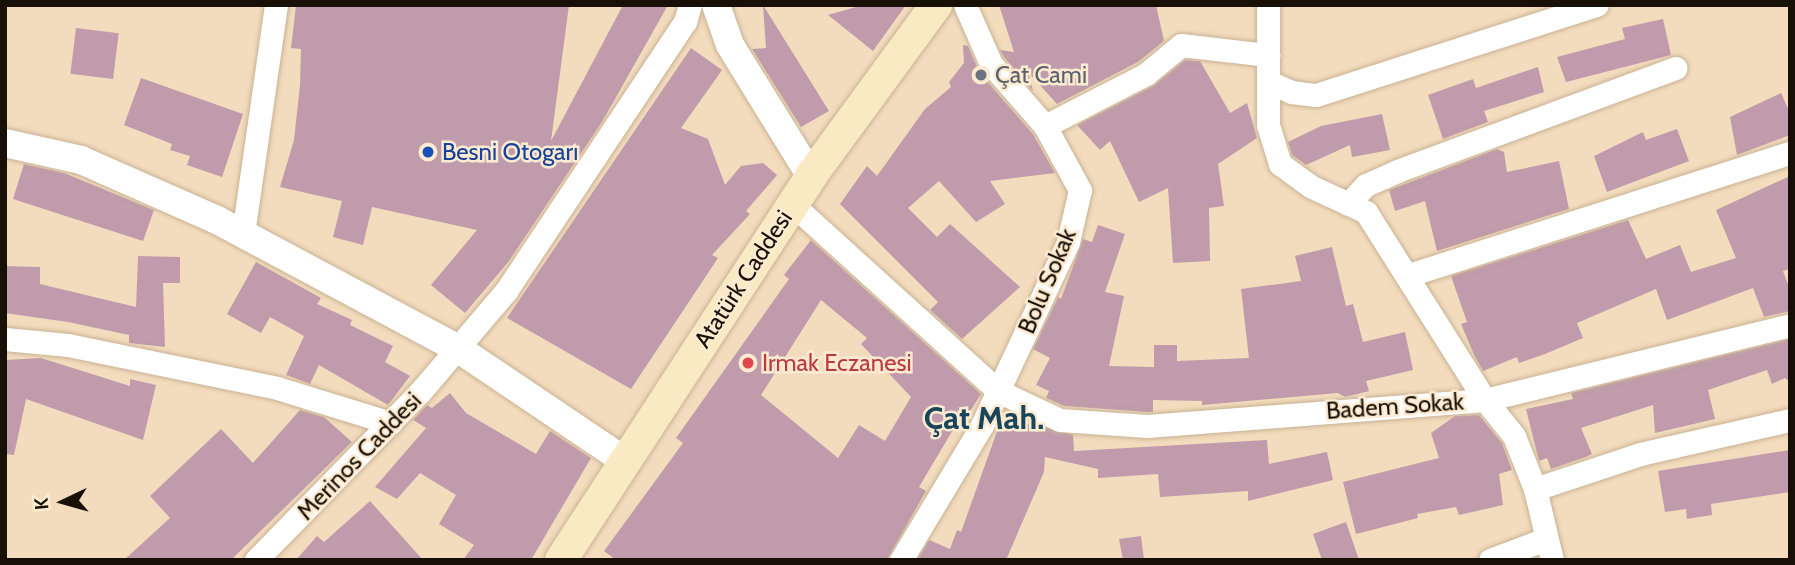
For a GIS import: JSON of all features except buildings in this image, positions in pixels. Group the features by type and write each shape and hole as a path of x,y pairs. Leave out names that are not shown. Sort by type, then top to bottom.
{"main road":[{"name":"Atatürk Caddesi","path":"561,560 811,176 936,5"}],"street":[{"path":"243,234 276,5"},
{"name":"Merinos Caddesi","path":"256,560 391,423 506,291 685,22 690,5"},
{"path":"716,5 730,46 811,176"},
{"name":"Bolu Sokak","path":"901,560 998,391 1068,242 1080,190 1045,126 991,64 965,5"},
{"path":"1268,5 1268,125 1280,164 1312,187 1366,212 1409,275 1485,400 1514,436 1535,489 1549,549 1490,560"},
{"path":"1269,82 1291,92 1316,95 1597,5"},
{"path":"1045,126 1146,74 1181,45 1268,55"},
{"path":"1348,204 1366,185 1397,171 1676,68"},
{"path":"5,144 81,160 243,234 457,348 625,461"},
{"path":"1409,275 1790,153"},
{"name":"Badem Sokak","path":"793,204 998,391 1060,420 1147,426 1485,400 1790,325"},
{"path":"5,339 68,345 277,388 391,423"},
{"path":"1535,489 1640,454 1790,420"}],"place":[{"name":"Çat Cami","path":"981,75"},
{"name":"Besni Otogarı","path":"428,152"},
{"name":"Irmak Eczanesi","path":"748,363"}],"district":[{"name":"Çat Mah.","path":"984,418"}]}
